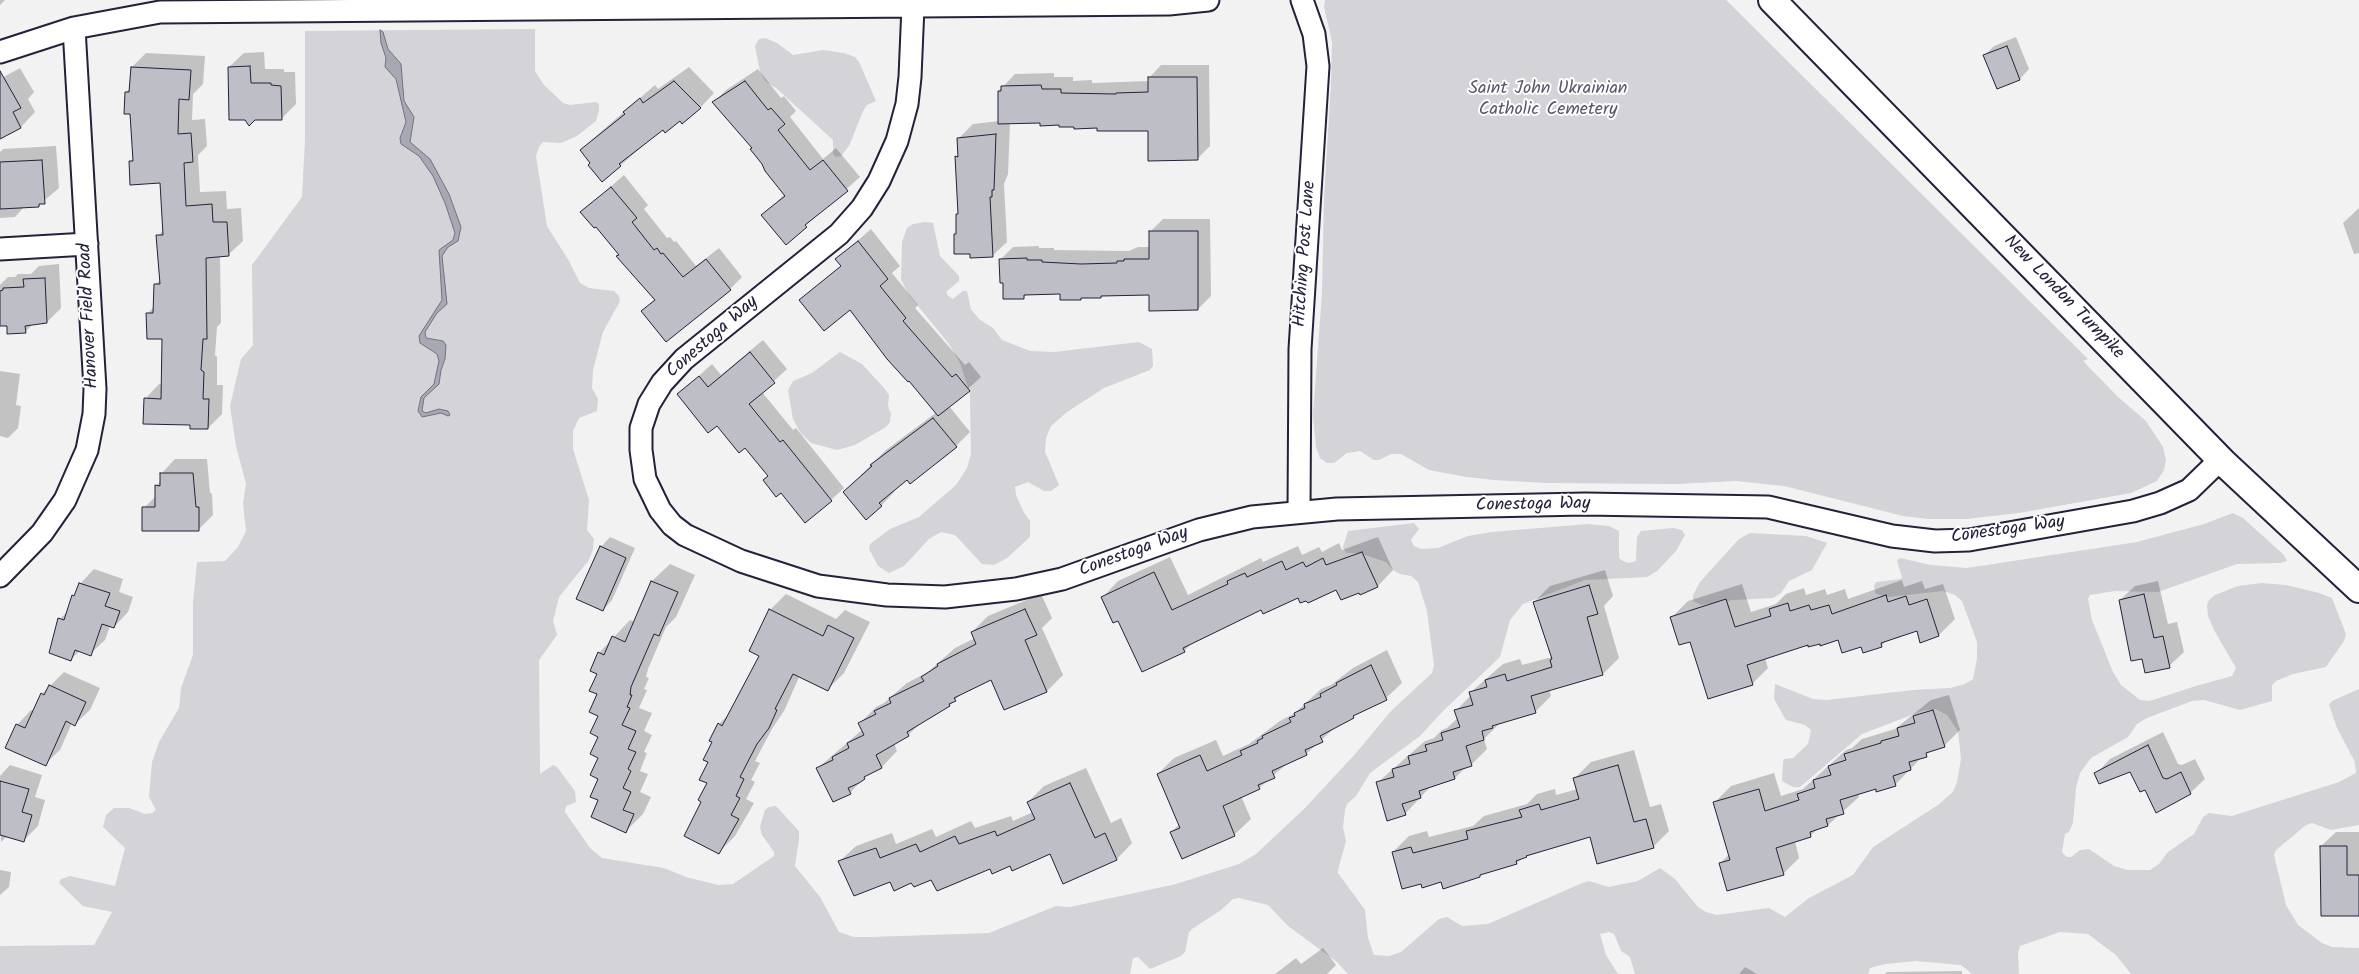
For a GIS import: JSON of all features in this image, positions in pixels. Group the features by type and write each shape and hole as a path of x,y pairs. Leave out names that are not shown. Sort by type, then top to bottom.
{"street":[{"path":"0,52 74,28 160,12 208,10 1169,4 1208,0"},
{"name":"Hitching Post Lane","path":"1299,511 1300,349 1318,66 1314,34 1302,0"},
{"name":"New London Turnpike","path":"1772,0 2221,459 2359,589"},
{"name":"Conestoga Way","path":"913,6 907,104 898,141 880,181 862,208 839,234 684,359 662,382 648,404 642,428 641,450 645,479 660,510 672,525 685,535 735,559 790,578 844,590 945,597 1016,589 1062,579 1199,530 1252,517 1299,511 1585,504 1768,506 1892,536 1935,541 1969,540 2133,511 2160,503 2189,490 2221,459"},
{"name":"Hanover Field Road","path":"0,576 52,520 75,481 87,450 94,414 95,389 74,28"},
{"path":"0,249 87,244"}],"green space":[{"name":"Saint John Ukrainian Catholic Cemetery","path":"1325,0 1726,0 2088,359 2083,361 2118,397 2146,421 2163,447 2166,460 2164,470 2157,481 2131,493 2019,513 1966,519 1928,519 1903,516 1784,486 1736,481 1676,484 1546,483 1494,480 1429,470 1401,454 1391,454 1379,460 1374,460 1360,451 1347,453 1334,463 1327,463 1320,458 1316,447 1313,415 1322,293 1324,199 1331,83 1332,42 1324,7"},
{"path":"535,29 535,71 544,85 563,103 570,105 596,102 599,104 596,121 577,136 561,143 543,142 539,147 536,156 547,226 569,261 580,283 589,288 614,291 619,296 620,301 603,332 593,370 592,388 598,399 597,411 579,418 573,431 573,449 589,500 587,530 594,539 593,549 589,560 559,597 553,621 557,635 539,660 540,774 553,765 557,767 575,791 576,802 566,806 565,812 590,848 602,858 664,868 686,877 718,885 733,884 774,856 774,852 762,835 760,827 765,810 776,806 799,831 795,866 820,897 839,932 854,937 989,933 1056,906 1070,907 1176,884 1239,864 1256,854 1305,808 1356,753 1391,711 1432,673 1434,665 1427,611 1418,582 1411,576 1400,574 1393,570 1386,562 1359,553 1346,553 1343,547 1348,531 1414,523 1419,529 1411,540 1414,546 1421,549 1438,548 1468,536 1492,532 1588,524 1609,526 1619,531 1619,558 1629,563 1636,561 1637,537 1641,531 1673,528 1682,530 1685,535 1676,551 1657,571 1647,577 1585,580 1523,604 1510,620 1500,657 1442,712 1420,736 1370,773 1356,796 1347,804 1343,827 1346,841 1338,873 1365,910 1368,938 1374,955 1389,956 1401,952 1439,919 1447,917 1462,926 1488,924 1589,881 1609,887 1638,881 1660,868 1675,879 1698,907 1706,912 1717,915 1769,908 1785,917 1809,898 1853,875 1873,847 1938,805 1953,792 1957,782 1961,759 1958,731 1947,715 1935,709 1922,711 1862,734 1800,787 1793,787 1782,781 1784,759 1793,758 1808,744 1811,730 1805,725 1786,720 1774,699 1775,684 1813,699 1827,700 1913,690 1950,688 1965,684 1973,679 1977,659 1977,642 1962,601 1955,595 1943,591 1889,597 1876,594 1874,586 1876,582 1901,579 1897,561 1900,558 1931,565 1967,568 2137,542 2204,524 2233,513 2243,518 2284,555 2287,561 2280,563 2237,564 2158,592 2115,591 2090,595 2088,599 2092,620 2113,672 2121,685 2140,700 2150,701 2232,676 2236,668 2214,630 2208,616 2207,606 2209,600 2215,595 2238,586 2262,583 2286,585 2332,598 2346,634 2344,641 2326,667 2293,674 2276,681 2272,685 2272,701 2240,710 2204,700 2192,701 2147,718 2137,724 2128,737 2091,758 2080,773 2076,788 2073,823 2069,832 2065,834 2062,852 2067,857 2071,857 2080,850 2089,849 2114,866 2128,870 2150,870 2159,864 2168,852 2194,834 2203,817 2209,813 2232,816 2339,782 2356,773 2355,762 2337,728 2329,705 2332,701 2359,689 2359,825 2331,830 2312,823 2306,825 2276,850 2274,855 2286,905 2298,925 2322,943 2332,947 2359,948 2359,974 2131,974 2116,955 2088,934 2060,932 2020,946 2018,953 2019,974 1972,974 1961,965 1916,961 1885,964 1870,968 1868,974 1635,974 1630,957 1621,951 1614,934 1609,932 1600,934 1606,955 1618,974 1348,974 1337,962 1288,926 1268,905 1239,898 1233,899 1221,910 1189,932 1185,952 1181,956 1150,969 1138,957 1133,958 1130,974 0,974 0,946 94,945 112,912 83,906 59,883 61,879 70,876 115,886 125,848 103,827 106,815 114,808 129,808 145,814 156,810 149,797 152,762 159,742 179,708 181,688 193,655 193,603 197,562 225,561 238,547 246,531 243,503 246,484 236,446 230,406 241,359 253,345 252,265 302,197 305,140 305,31"},
{"path":"765,38 777,43 793,55 823,50 844,53 855,57 859,62 876,101 867,105 863,111 849,146 841,156 836,157 833,154 833,140 776,88 765,81 760,71 755,46 759,39"},
{"path":"933,223 940,256 959,276 959,281 947,291 947,295 953,299 963,291 967,291 971,309 979,319 993,328 1002,340 1030,351 1054,352 1139,342 1152,349 1153,366 1150,370 1104,388 1067,412 1051,426 1046,438 1045,452 1059,485 1051,491 1044,491 1028,482 1015,487 1016,495 1023,511 1030,521 1030,537 1007,558 994,565 982,564 955,535 941,532 929,539 904,566 889,573 878,566 869,549 870,544 890,529 919,517 956,485 967,468 971,454 970,394 960,363 949,344 909,295 901,280 902,242 907,228 913,224"},
{"path":"840,352 862,364 884,388 889,395 888,406 891,414 890,422 886,427 855,445 837,450 811,443 800,432 793,419 788,390 793,381 812,373"},
{"path":"1750,533 1806,536 1827,543 1812,570 1789,581 1781,593 1773,598 1734,600 1701,605 1693,601 1693,595 1700,582 1739,539"}],"shaded area":[{"path":"380,30 383,32 388,49 401,64 404,101 414,117 410,142 430,159 449,194 461,227 458,241 448,247 442,256 447,304 437,313 425,332 426,338 443,341 446,345 439,384 424,398 422,411 426,413 439,409 448,411 450,415 448,416 441,413 422,417 418,411 421,397 434,384 439,361 437,354 420,343 419,336 442,300 439,250 453,240 455,233 433,176 419,156 401,144 400,138 406,122 396,79 385,67 386,58 381,43"}],"building":[{"path":"2007,46 2020,80 1997,89 1983,55"},
{"path":"250,66 251,83 271,83 271,85 281,86 282,120 255,120 249,126 245,120 229,120 228,67"},
{"path":"131,67 191,70 189,100 179,99 178,134 191,133 193,162 184,163 186,206 212,204 213,222 227,222 229,256 206,258 207,339 203,339 201,370 204,372 203,399 209,399 208,429 190,429 190,425 143,424 144,398 161,399 162,339 147,339 146,313 153,313 154,284 160,284 156,235 163,235 160,183 130,185 129,161 133,161 130,114 124,114 125,92 129,92"},
{"path":"0,71 21,108 13,112 21,128 0,139"},
{"path":"1148,77 1197,77 1198,160 1148,161 1148,131 1097,131 1097,128 1074,129 1074,127 1059,127 1059,125 1040,126 1040,123 998,124 998,91 1001,91 1001,86 1041,85 1042,89 1061,89 1061,93 1116,94 1148,92"},
{"path":"674,81 701,108 682,124 680,121 665,133 663,130 619,164 621,166 602,182 588,165 590,163 580,150 625,114 623,112 640,98 643,103"},
{"path":"745,81 768,110 771,108 785,124 778,130 810,170 823,160 848,191 805,225 807,227 786,245 761,215 785,196 765,171 750,149 752,148 712,102"},
{"path":"996,134 994,190 992,190 992,197 990,197 993,257 970,258 970,254 954,254 956,214 958,214 955,156 958,157 957,138"},
{"path":"42,160 45,204 39,204 39,207 0,209 0,162"},
{"path":"611,187 637,218 632,222 654,250 657,248 661,254 663,253 683,277 706,259 731,290 666,342 641,311 655,300 616,256 619,255 596,227 594,228 580,212"},
{"path":"1149,231 1198,231 1198,310 1149,311 1149,295 1101,296 1101,298 1081,298 1081,300 1060,300 1060,294 1024,295 1024,299 1003,299 1003,283 1000,283 999,259 1027,258 1027,260 1042,260 1042,262 1081,264 1117,263 1117,261 1124,261 1124,259 1149,259"},
{"path":"858,241 888,279 880,286 906,318 903,321 952,377 956,374 970,391 938,416 909,381 887,359 850,310 824,331 799,300 841,266 835,259"},
{"path":"45,278 47,323 25,326 26,333 7,334 7,326 0,326 0,291 3,288 24,287 23,279"},
{"path":"750,352 775,383 749,404 780,442 783,440 832,501 805,523 781,493 776,497 763,480 768,476 745,448 739,453 717,426 708,433 677,394 699,376 708,387"},
{"path":"933,418 957,447 910,484 907,480 879,503 882,506 866,520 843,492 872,466 870,465"},
{"path":"160,473 193,473 196,507 199,507 199,531 142,531 142,507 155,507 155,485 160,486"},
{"path":"600,546 626,558 603,611 576,599"},
{"path":"1362,552 1378,587 1360,595 1359,593 1341,600 1336,590 1308,603 1306,601 1300,603 1298,598 1263,614 1261,610 1183,648 1185,652 1142,672 1118,621 1113,623 1101,597 1154,572 1172,610 1228,584 1227,581 1245,573 1247,577 1282,561 1286,570 1303,562 1306,567 1323,558 1326,565"},
{"path":"651,581 678,592 659,636 654,634 631,687 630,695 632,695 627,707 630,708 622,725 636,731 628,749 636,752 628,769 631,771 623,788 631,792 623,810 634,814 626,833 591,817 598,800 590,797 598,779 590,775 598,758 590,754 598,737 590,733 598,716 589,712 597,694 589,691 597,674 590,671 598,652 604,655 612,636 625,642"},
{"path":"79,583 110,593 105,606 120,611 114,628 102,624 91,656 75,650 71,661 49,653 58,618 64,620 72,595 74,596"},
{"path":"1589,585 1598,614 1587,617 1603,675 1531,696 1536,713 1492,726 1493,728 1482,731 1484,740 1466,746 1472,766 1453,772 1455,779 1419,791 1421,798 1402,804 1406,815 1387,821 1376,782 1394,777 1392,769 1410,764 1408,756 1427,751 1425,745 1443,740 1441,733 1460,727 1454,710 1473,705 1469,692 1487,687 1485,680 1505,674 1507,681 1552,667 1550,660 1552,659 1533,602"},
{"path":"2144,594 2154,638 2163,636 2170,668 2145,673 2142,659 2131,661 2119,600"},
{"path":"1886,595 1888,602 1906,596 1909,605 1927,599 1939,636 1920,643 1917,631 1881,643 1882,647 1863,653 1861,647 1842,653 1838,640 1820,646 1820,644 1808,647 1808,645 1747,665 1753,685 1708,699 1690,642 1679,645 1670,617 1726,599 1735,627 1771,616 1769,609 1788,603 1790,611 1809,605 1811,610 1829,605 1832,614"},
{"path":"769,609 823,636 828,625 854,638 828,691 793,674 775,709 777,710 769,728 757,744 740,777 744,779 736,796 740,798 731,815 739,819 719,854 684,836 701,802 698,800 707,783 699,780 708,762 703,760 712,742 709,741 718,723 722,726 759,656 749,651"},
{"path":"1025,609 1037,635 1025,640 1047,692 1004,710 991,680 954,698 956,701 949,704 950,706 907,732 909,736 876,755 882,768 848,788 851,794 833,802 816,768 833,760 832,757 849,748 847,743 864,735 858,723 876,714 874,711 891,703 889,698 924,681 921,677 938,666 937,664 976,644 971,632"},
{"path":"1371,665 1387,700 1353,716 1354,718 1320,736 1323,742 1305,750 1307,755 1272,771 1275,778 1258,785 1260,789 1223,806 1235,836 1182,859 1170,832 1180,828 1157,774 1200,755 1207,771 1242,755 1240,751 1258,743 1257,741 1263,738 1262,736 1291,722 1289,718 1295,716 1294,713 1305,708 1304,704 1321,697 1320,694 1337,685 1336,683"},
{"path":"49,685 86,702 75,726 66,721 46,766 5,748 16,724 25,728 41,693 44,695"},
{"path":"1933,710 1945,747 1926,753 1927,757 1909,762 1911,770 1893,776 1896,786 1876,792 1876,789 1840,800 1844,814 1826,819 1828,826 1810,832 1811,837 1776,848 1784,875 1727,891 1719,863 1730,860 1713,802 1759,789 1765,811 1799,800 1797,794 1815,788 1813,780 1831,775 1828,766 1846,760 1844,754 1899,736 1897,728 1915,723 1913,716"},
{"path":"2148,745 2163,778 2167,779 2181,772 2191,794 2156,813 2145,790 2140,792 2130,772 2099,784 2094,773"},
{"path":"1618,765 1634,822 1646,819 1654,848 1597,864 1590,837 1526,856 1516,861 1517,864 1443,889 1441,882 1422,888 1421,884 1402,889 1392,852 1411,847 1413,853 1468,839 1466,831 1522,817 1519,810 1539,804 1541,810 1579,799 1573,778"},
{"path":"0,781 29,789 22,812 32,815 24,842 0,835"},
{"path":"1070,783 1095,838 1105,833 1117,860 1063,884 1050,854 1012,871 1010,866 992,874 990,869 937,891 931,880 914,887 911,883 894,891 890,882 854,896 838,861 876,848 880,858 916,844 920,852 955,836 959,844 995,831 997,836 1035,819 1027,802"},
{"path":"2320,846 2347,846 2347,875 2359,875 2359,916 2321,916"}]}
